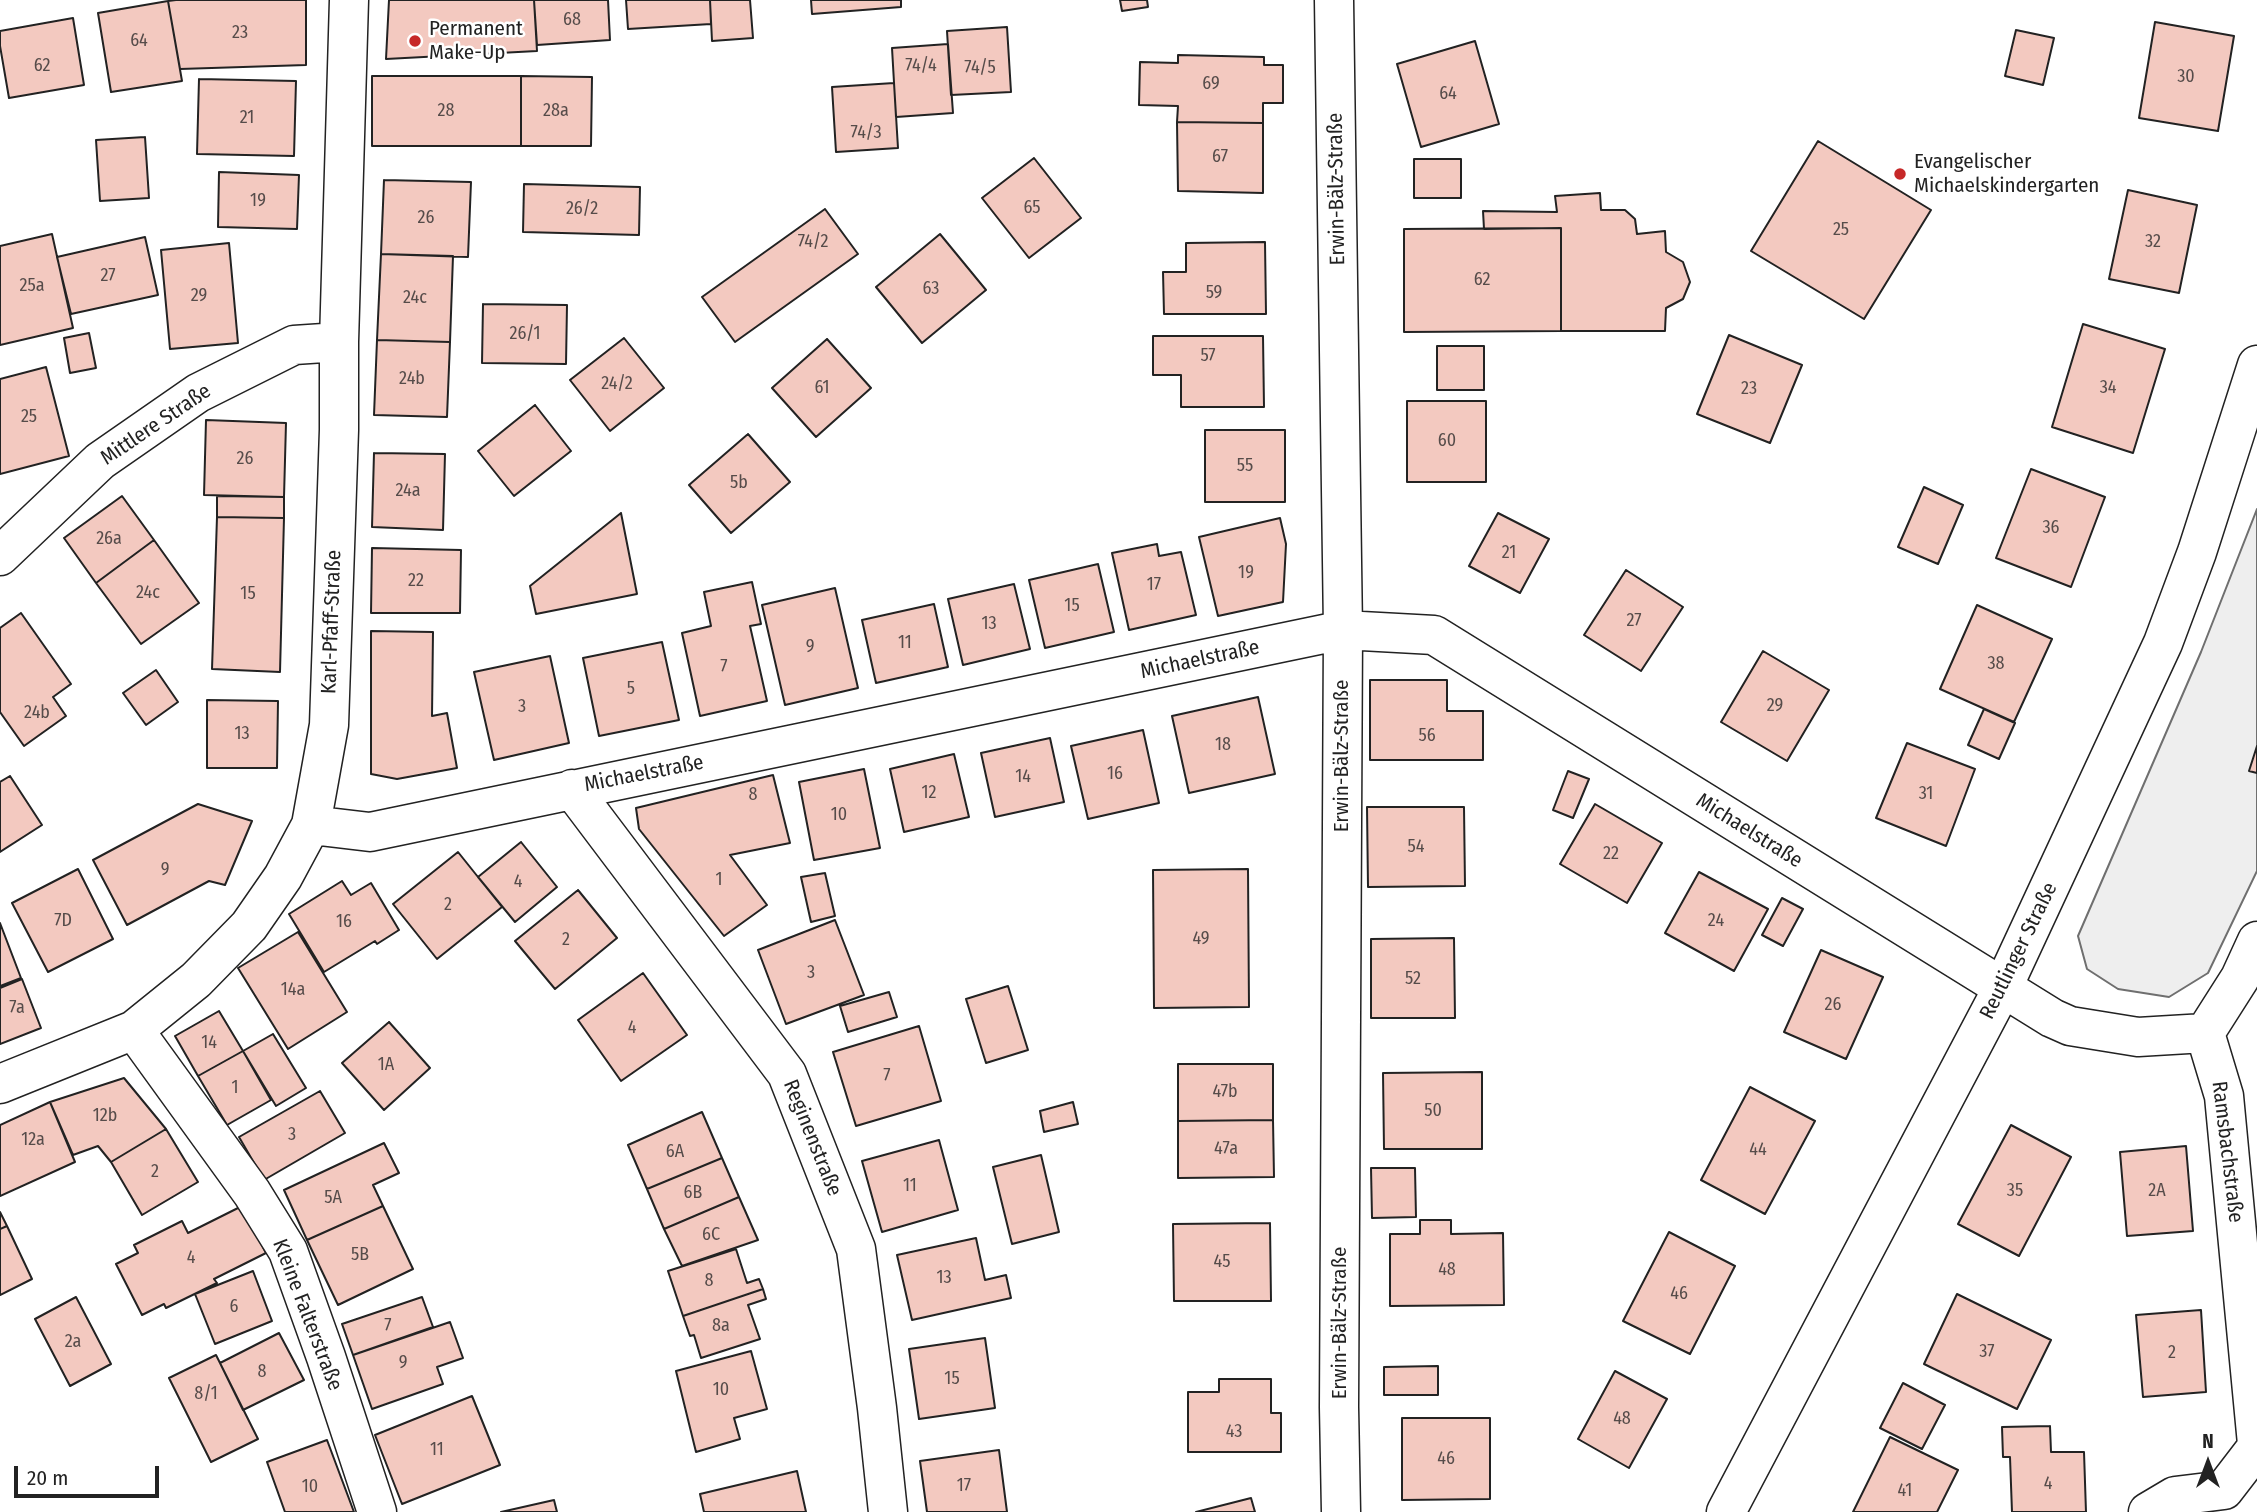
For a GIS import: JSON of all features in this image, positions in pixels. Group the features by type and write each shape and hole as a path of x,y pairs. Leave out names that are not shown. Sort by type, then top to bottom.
{"street":[{"name":"Karl-Pfaff-Straße","path":"0,1084 134,1030 196,980 249,926 283,877 311,825 329,725 349,0"},
{"name":"Erwin-Bälz-Straße","path":"1334,0 1343,631 1339,1393 1341,1512"},
{"name":"Mittlere Straße","path":"0,556 100,461 198,393 295,345 339,342"},
{"name":"Reutlinger Straße","path":"1726,1512 2002,989 2163,643 2197,552 2257,365"},
{"name":"Michaelstraße","path":"311,825 370,832 1343,631 1434,635 2002,989"},
{"name":"Reginenstraße","path":"572,789 787,1074 856,1249 888,1512"},
{"path":"2002,989 2070,1026 2138,1037 2205,1032 2239,978 2257,941"},
{"name":"Kleine Falterstraße","path":"134,1030 252,1193 288,1251 377,1512"},
{"name":"Ramsbachstraße","path":"2148,1512 2175,1496 2224,1490 2257,1446 2224,1096 2205,1032"}],"shaded area":[{"path":"2257,509 2257,871 2208,973 2169,997 2118,989 2087,969 2078,936 2201,652"}],"building":[{"path":"306,0 306,65 180,69 168,1"},
{"path":"389,0 534,0 537,51 386,59"},
{"path":"534,0 608,0 610,40 537,45"},
{"path":"626,0 710,0 711,24 628,29"},
{"path":"710,0 750,0 753,38 712,41"},
{"path":"811,0 901,0 901,7 812,14"},
{"path":"1120,0 1147,0 1148,7 1122,11"},
{"path":"168,1 182,81 111,92 98,13"},
{"path":"73,18 84,85 9,98 0,31"},
{"path":"2155,22 2234,36 2218,131 2139,118"},
{"path":"1007,27 1011,92 951,95 947,31"},
{"path":"2016,30 2054,38 2043,85 2005,76"},
{"path":"1475,41 1499,124 1421,147 1397,64"},
{"path":"948,44 953,113 896,117 892,48"},
{"path":"1178,55 1264,57 1264,65 1283,65 1283,103 1263,103 1263,123 1177,122 1178,106 1139,105 1140,62 1178,63"},
{"path":"372,76 521,76 521,146 372,146"},
{"path":"521,76 592,77 591,146 521,146"},
{"path":"199,79 296,81 294,156 197,154"},
{"path":"894,83 898,148 836,152 832,87"},
{"path":"1177,122 1263,123 1263,193 1178,191"},
{"path":"145,137 149,198 100,201 96,140"},
{"path":"1818,141 1931,210 1864,319 1751,251"},
{"path":"1034,158 1081,218 1029,258 982,198"},
{"path":"1414,159 1461,159 1461,198 1414,198"},
{"path":"219,172 299,175 297,229 218,227"},
{"path":"384,180 471,182 468,257 381,254"},
{"path":"524,184 640,187 639,235 523,232"},
{"path":"2128,190 2197,205 2179,293 2109,279"},
{"path":"1600,193 1601,210 1625,210 1635,219 1637,234 1665,231 1666,252 1683,262 1690,282 1683,299 1666,308 1665,331 1561,331 1561,228 1484,229 1483,211 1557,212 1555,196"},
{"path":"825,209 858,254 735,342 702,297"},
{"path":"1561,228 1561,331 1404,332 1404,229"},
{"path":"52,234 73,328 0,345 0,246"},
{"path":"940,234 986,290 922,343 876,287"},
{"path":"145,237 158,295 71,314 57,257"},
{"path":"1265,242 1266,314 1164,314 1163,272 1186,272 1186,243"},
{"path":"229,243 238,343 170,349 161,250"},
{"path":"381,254 453,256 450,342 377,340"},
{"path":"483,304 567,305 566,364 482,363"},
{"path":"2083,324 2165,349 2133,453 2052,427"},
{"path":"89,333 96,368 70,373 64,338"},
{"path":"1729,335 1802,365 1770,443 1697,414"},
{"path":"1153,336 1263,336 1264,407 1181,407 1181,375 1153,375"},
{"path":"624,338 664,388 610,431 570,380"},
{"path":"827,339 871,388 816,437 772,388"},
{"path":"377,340 450,342 447,417 374,415"},
{"path":"1437,346 1484,346 1484,390 1437,390"},
{"path":"46,367 69,456 0,474 0,379"},
{"path":"1407,401 1486,401 1486,482 1407,482"},
{"path":"535,405 571,451 514,496 478,451"},
{"path":"206,420 286,423 284,497 204,495"},
{"path":"1205,430 1285,430 1285,502 1205,502"},
{"path":"748,434 790,482 731,533 689,485"},
{"path":"374,453 445,454 443,530 372,527"},
{"path":"2031,469 2105,497 2071,587 1996,558"},
{"path":"1924,487 1963,505 1938,564 1898,547"},
{"path":"122,496 154,540 96,583 64,538"},
{"path":"217,496 284,497 284,518 217,517"},
{"path":"621,513 637,594 536,614 530,586"},
{"path":"1498,513 1549,539 1520,593 1469,566"},
{"path":"217,517 284,518 280,672 212,669"},
{"path":"1280,518 1286,544 1283,602 1218,616 1199,537"},
{"path":"154,540 199,603 141,644 96,583"},
{"path":"1157,544 1159,556 1181,552 1196,615 1129,630 1112,553"},
{"path":"372,548 461,550 460,613 371,613"},
{"path":"1098,564 1114,632 1045,648 1029,580"},
{"path":"1626,570 1683,607 1641,671 1584,635"},
{"path":"752,582 761,624 750,626 767,701 700,716 682,633 711,626 704,592"},
{"path":"1014,584 1030,649 963,665 948,599"},
{"path":"835,588 858,688 785,705 762,605"},
{"path":"934,604 948,667 876,683 862,620"},
{"path":"1977,605 2052,639 2014,722 1940,689"},
{"path":"21,613 71,684 53,697 66,716 24,746 0,712 0,628"},
{"path":"371,631 433,632 432,716 447,713 457,768 397,779 371,774"},
{"path":"662,642 679,720 599,736 583,658"},
{"path":"1763,651 1829,690 1787,761 1721,722"},
{"path":"550,656 569,743 494,760 474,672"},
{"path":"156,670 178,702 146,725 123,693"},
{"path":"1370,680 1447,680 1447,711 1483,711 1483,760 1370,760"},
{"path":"1258,697 1275,774 1189,793 1172,716"},
{"path":"207,700 278,701 277,768 207,768"},
{"path":"1984,709 2015,723 1999,759 1968,745"},
{"path":"1143,730 1159,803 1088,819 1071,746"},
{"path":"1050,738 1064,802 995,817 981,753"},
{"path":"1907,743 1975,769 1946,846 1876,818"},
{"path":"2257,746 2257,773 2249,771"},
{"path":"954,754 969,817 904,832 890,769"},
{"path":"864,769 880,848 814,860 799,782"},
{"path":"1568,771 1589,779 1573,818 1553,810"},
{"path":"773,775 790,843 730,855 767,905 724,936 639,829 636,808"},
{"path":"10,776 42,825 0,852 0,782"},
{"path":"198,804 252,821 225,885 209,881 127,925 93,860"},
{"path":"1595,804 1662,843 1627,903 1560,864"},
{"path":"1367,807 1464,807 1465,886 1368,887"},
{"path":"521,842 557,887 515,922 478,877"},
{"path":"458,852 502,907 437,959 393,904"},
{"path":"78,869 113,939 48,972 12,903"},
{"path":"1248,869 1249,1007 1154,1008 1153,870"},
{"path":"1699,872 1768,909 1734,971 1665,933"},
{"path":"825,873 835,916 811,922 801,877"},
{"path":"342,881 351,895 371,883 399,930 377,944 375,941 324,972 289,914"},
{"path":"578,890 617,938 555,989 515,941"},
{"path":"1782,898 1803,909 1783,946 1762,935"},
{"path":"835,920 864,995 786,1024 758,950"},
{"path":"0,923 21,978 0,986"},
{"path":"298,932 347,1012 288,1049 238,968"},
{"path":"1454,938 1455,1018 1371,1018 1371,939"},
{"path":"1821,950 1883,977 1846,1059 1784,1032"},
{"path":"643,973 687,1035 621,1081 578,1020"},
{"path":"22,979 41,1028 0,1044 0,988"},
{"path":"1008,986 1028,1050 986,1063 966,999"},
{"path":"889,992 897,1017 848,1032 840,1006"},
{"path":"219,1011 243,1051 198,1076 175,1036"},
{"path":"389,1022 430,1068 384,1110 342,1063"},
{"path":"919,1026 941,1101 856,1126 833,1052"},
{"path":"273,1034 306,1088 276,1106 243,1051"},
{"path":"243,1051 271,1100 227,1125 198,1076"},
{"path":"1178,1064 1273,1064 1273,1120 1178,1121"},
{"path":"1482,1072 1482,1149 1384,1149 1383,1073"},
{"path":"124,1078 166,1129 111,1162 98,1146 73,1155 50,1102"},
{"path":"1750,1087 1815,1121 1765,1214 1701,1180"},
{"path":"320,1091 345,1133 264,1180 239,1137"},
{"path":"50,1102 75,1162 0,1196 0,1125"},
{"path":"1073,1102 1078,1124 1044,1132 1040,1111"},
{"path":"702,1112 722,1158 647,1189 628,1145"},
{"path":"1273,1120 1274,1177 1178,1178 1178,1121"},
{"path":"2011,1125 2071,1157 2019,1256 1958,1224"},
{"path":"166,1129 198,1182 142,1215 111,1162"},
{"path":"939,1140 958,1210 882,1232 862,1161"},
{"path":"384,1143 399,1173 373,1185 383,1206 307,1240 284,1190"},
{"path":"2186,1146 2193,1231 2127,1236 2120,1152"},
{"path":"1041,1155 1059,1232 1012,1244 993,1167"},
{"path":"722,1158 739,1197 664,1229 647,1189"},
{"path":"1371,1168 1415,1168 1416,1217 1372,1218"},
{"path":"739,1197 758,1240 682,1266 664,1229"},
{"path":"242,1206 266,1253 214,1279 217,1283 166,1308 164,1304 142,1315 116,1264 138,1253 134,1245 182,1221 188,1233"},
{"path":"383,1206 413,1269 338,1305 307,1240"},
{"path":"0,1212 7,1226 0,1229"},
{"path":"1420,1220 1451,1220 1451,1234 1503,1233 1504,1305 1390,1306 1390,1234 1420,1234"},
{"path":"1270,1223 1271,1301 1174,1301 1173,1224"},
{"path":"7,1226 32,1279 0,1295 0,1229"},
{"path":"1669,1232 1735,1266 1690,1354 1623,1321"},
{"path":"976,1238 985,1280 1006,1275 1011,1298 912,1320 897,1255"},
{"path":"736,1249 747,1283 759,1279 763,1289 683,1316 668,1271"},
{"path":"253,1271 272,1321 215,1344 195,1294"},
{"path":"763,1289 766,1299 748,1305 760,1339 701,1358 694,1335 690,1336 683,1316"},
{"path":"1957,1294 2051,1340 2017,1409 1924,1364"},
{"path":"76,1297 111,1364 70,1386 35,1319"},
{"path":"422,1297 433,1327 353,1355 342,1324"},
{"path":"2201,1310 2206,1392 2143,1397 2136,1315"},
{"path":"450,1322 463,1358 437,1367 443,1384 372,1409 353,1355"},
{"path":"279,1333 304,1380 243,1410 220,1363"},
{"path":"985,1338 995,1408 919,1419 909,1349"},
{"path":"751,1351 767,1409 734,1418 740,1439 696,1452 676,1371"},
{"path":"216,1355 258,1439 211,1462 169,1378"},
{"path":"1438,1366 1438,1395 1384,1395 1384,1367"},
{"path":"1615,1371 1667,1399 1629,1468 1578,1439"},
{"path":"1219,1379 1271,1379 1271,1413 1281,1413 1281,1452 1188,1452 1188,1392 1219,1392"},
{"path":"1903,1383 1945,1405 1922,1449 1880,1428"},
{"path":"472,1396 500,1465 402,1504 375,1435"},
{"path":"1402,1418 1490,1418 1490,1499 1402,1500"},
{"path":"2050,1426 2051,1452 2084,1452 2086,1512 2012,1512 2010,1457 2003,1457 2002,1427"},
{"path":"1890,1437 1958,1470 1937,1512 1853,1512"},
{"path":"327,1440 354,1512 285,1512 267,1462"},
{"path":"999,1450 1007,1512 927,1512 920,1461"},
{"path":"797,1471 806,1512 704,1512 700,1494"},
{"path":"1251,1498 1255,1512 1196,1512"},
{"path":"554,1500 557,1512 501,1512"}],"place":[{"name":"Permanent Make-Up","path":"415,41"},
{"name":"Evangelischer Michaelskindergarten","path":"1900,174"}]}
